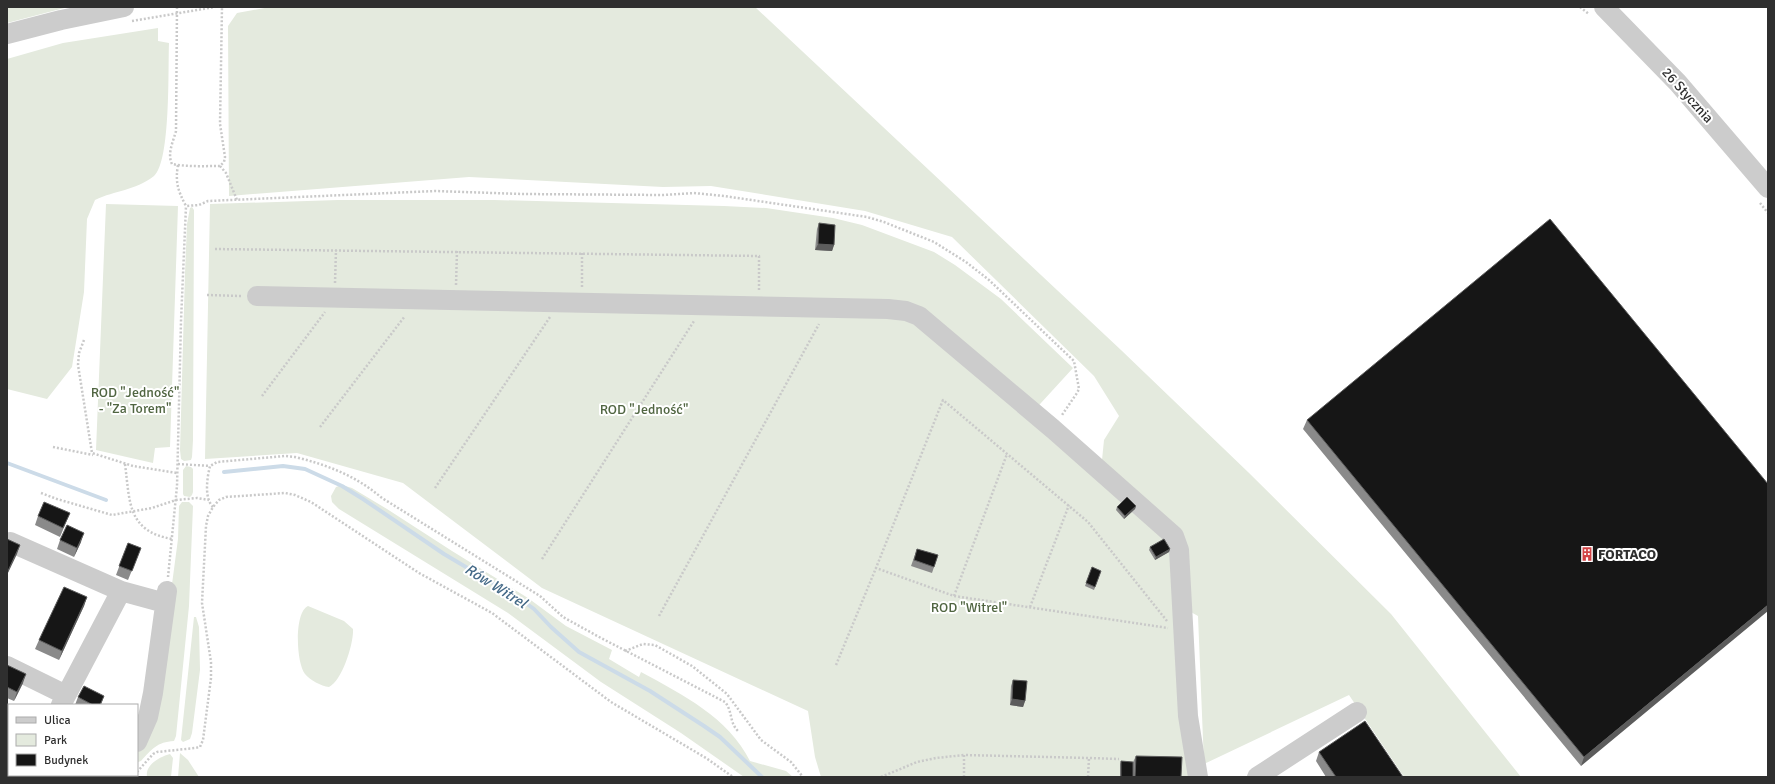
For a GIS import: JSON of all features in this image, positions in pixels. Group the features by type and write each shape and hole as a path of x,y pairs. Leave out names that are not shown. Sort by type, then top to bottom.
{"street":[{"path":"7,34 61,20 124,7"},
{"name":"26 Stycznia","path":"1604,7 1678,83 1768,188"},
{"path":"257,296 888,309 906,311 919,316 1167,528 1178,542 1188,716 1198,777"},
{"path":"10,542 121,591 166,597 151,705 148,717 138,740"},
{"path":"7,666 63,700 121,591"},
{"path":"1257,777 1357,712"}],"path":[{"path":"177,7 176,131 171,148 170,159 172,164 178,165 220,166 226,173 237,200"},
{"path":"220,166 224,162 225,157 220,124 222,7"},
{"path":"166,597 178,473 186,206 178,192 176,180 178,165"},
{"path":"186,206 199,205 208,202 237,200 435,191 522,194 663,195 694,193 852,215 884,222 934,242 966,262 1003,292 1074,362 1078,393 1053,429"},
{"path":"215,249 759,256 759,306"},
{"path":"262,396 335,298 336,250"},
{"path":"456,300 457,251"},
{"path":"581,302 582,253"},
{"path":"208,295 257,296"},
{"path":"320,427 417,299"},
{"path":"435,488 560,302"},
{"path":"542,559 704,305"},
{"path":"659,616 828,308"},
{"path":"84,340 79,353 78,365 92,451 96,455"},
{"path":"836,665 943,400 1088,522 1172,628 954,596 876,568"},
{"path":"53,447 96,455 149,470 178,473"},
{"path":"954,596 1007,454"},
{"path":"178,464 210,466 221,461 290,457 304,459 355,477 382,498 540,596 563,617 625,651 725,702 731,710 732,724 738,731"},
{"path":"125,464 133,511 138,521 147,531 159,536 172,538"},
{"path":"210,466 208,484 209,500 213,507"},
{"path":"41,493 112,515 152,508 176,500 196,498 209,500"},
{"path":"138,771 153,754 164,751 200,747 203,740 211,678 211,662 202,603 206,526 208,516 219,500 230,496 285,493 311,502 420,573 492,613 610,702 706,758 733,777"},
{"path":"1030,607 1068,505"},
{"path":"625,651 643,644 655,645 692,666 727,694 761,740 791,762 804,777"},
{"path":"964,755 964,777"},
{"path":"881,777 916,762 964,755 1119,759"},
{"path":"1088,777 1089,758"}],"green space":[{"path":"7,7 68,7 7,23"},
{"path":"270,7 755,7 1121,350 1248,472 1391,614 1521,777 1404,777 1349,695 1204,764 1198,616 1189,611 1184,538 1102,460 1104,440 1119,416 1094,376 952,237 865,211 711,186 663,187 469,177 229,196 228,26 237,13"},
{"path":"158,28 158,41 169,43 168,113 163,153 159,167 154,176 147,181 132,188 95,200 87,219 84,292 72,367 47,399 7,389 7,59 63,43"},
{"name":"ROD \"Jedność\"","path":"338,200 494,200 766,208 833,218 862,225 934,252 955,265 1001,299 1073,368 1030,415 1158,529 1176,557 1195,777 821,777 815,757 808,711 542,588 403,483 297,453 205,459 210,204"},
{"name":"ROD \"Jedność\" - \"Za Torem\"","path":"106,204 178,206 170,447 155,448 153,463 96,450"},
{"path":"192,207 194,210 193,440 191,460 184,461 181,459 180,450 185,273 187,224 190,208"},
{"path":"186,466 193,469 193,492 190,497 184,496 183,494 183,470"},
{"path":"342,485 352,488 387,509 528,598 566,626 612,650 609,659 639,677 641,672 673,689 703,709 730,732 741,745 750,761 786,771 793,777 744,777 681,733 601,682 508,613 339,509 332,502 331,496 336,487"},
{"path":"182,502 189,502 193,506 189,606 176,736 174,741 159,745 138,762 138,753 150,723 157,697 178,539 179,506"},
{"path":"308,606 344,621 353,629 352,643 343,670 334,683 329,687 319,684 307,676 302,668 298,649 299,627 303,610"},
{"path":"194,617 196,617 199,627 200,670 192,733 190,739 183,742 181,740"},
{"path":"180,753 188,760 199,777 178,777"},
{"path":"170,754 173,758 171,777 147,777 150,765 157,759"}],"building":[{"name":"FORTACO","path":"1550,219 1768,484 1768,605 1584,757 1307,420"},
{"path":"819,223 835,225 834,245 818,244"},
{"path":"1127,497 1136,506 1125,516 1117,507"},
{"path":"44,502 70,513 63,528 38,516"},
{"path":"67,525 84,533 77,548 60,540"},
{"path":"7,539 20,545 7,573"},
{"path":"1164,539 1170,549 1156,557 1150,547"},
{"path":"128,543 141,548 132,571 119,566"},
{"path":"917,549 938,555 934,567 914,560"},
{"path":"1092,567 1101,571 1095,587 1086,583"},
{"path":"64,587 87,597 62,651 39,640"},
{"path":"7,665 26,674 17,692 7,687"},
{"path":"1013,680 1027,681 1025,701 1012,699"},
{"path":"84,686 104,696 100,704 91,704 78,697"},
{"path":"1365,721 1403,777 1336,777 1319,752"},
{"path":"1136,756 1182,757 1181,777 1135,777"},
{"path":"1121,761 1133,762 1133,777 1121,777"}],"waterway":[{"path":"7,463 106,500"},
{"name":"Rów Witrel","path":"224,472 283,466 305,469 342,486 444,554 523,601 534,609 551,627 579,652 650,691 720,737 762,777"}],"place":[{"name":"FORTACO","path":"1587,554"}],"park label":[{"name":"ROD \"Witrel\"","path":"969,607"}]}
